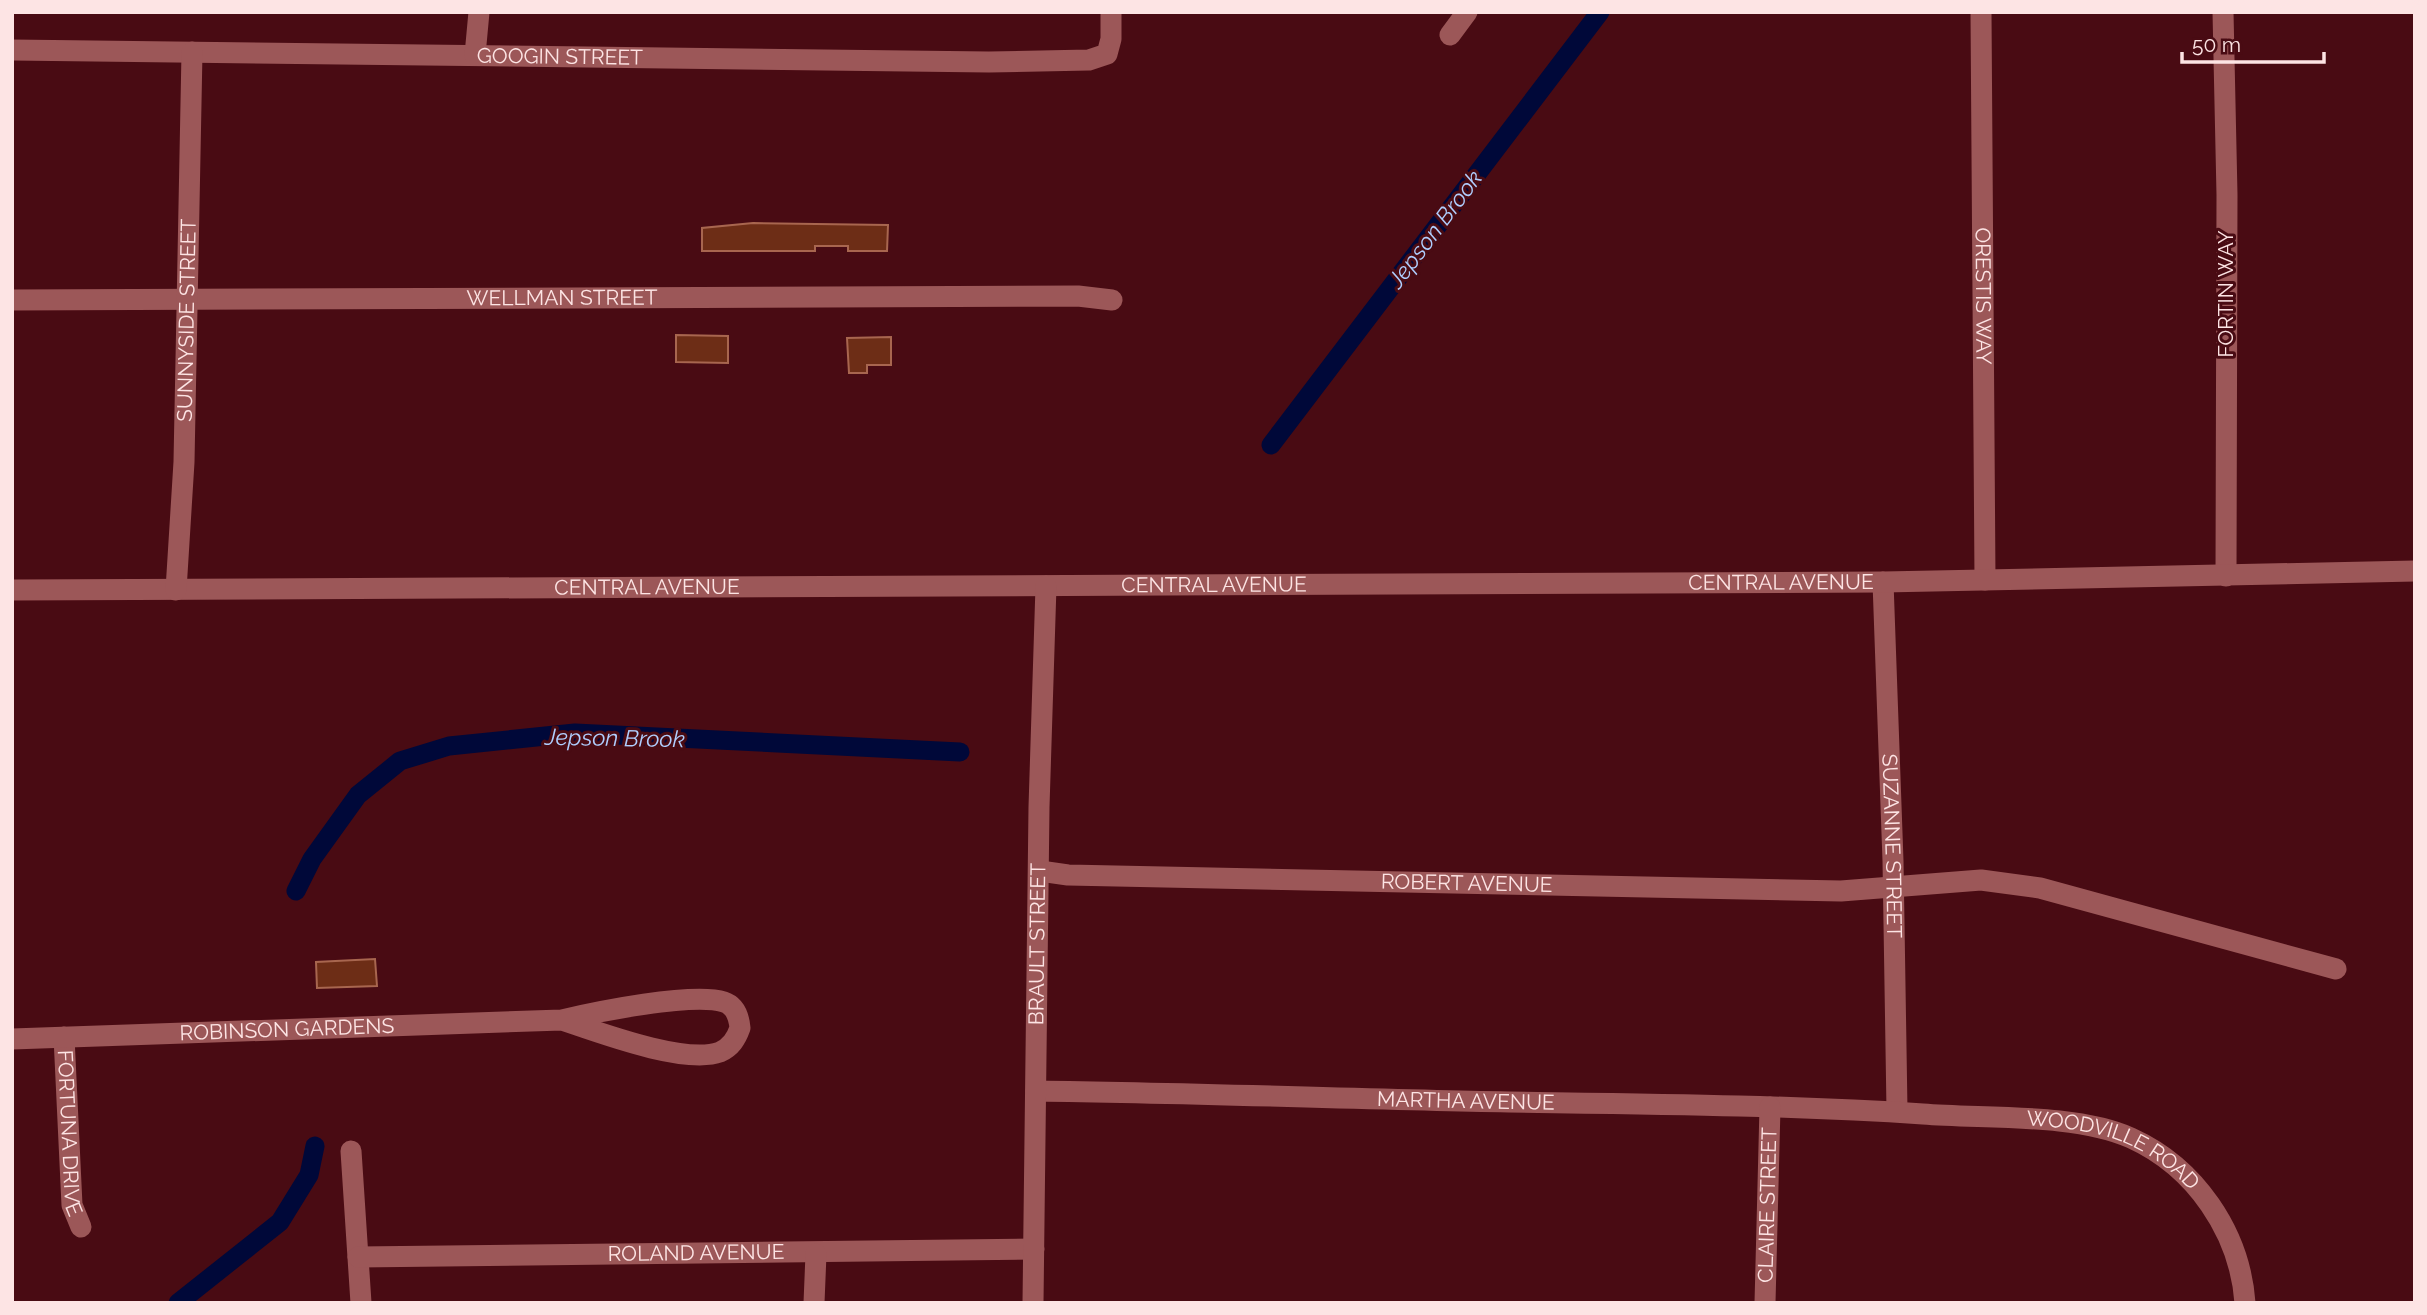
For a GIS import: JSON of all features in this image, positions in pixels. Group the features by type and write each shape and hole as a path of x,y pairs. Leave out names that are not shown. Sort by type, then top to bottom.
{"street":[{"path":"475,55 479,12"},
{"name":"GOOGIN STREET","path":"12,50 989,62 1089,60 1107,54 1111,39 1111,12"},
{"path":"1450,35 1467,12"},
{"name":"ORESTIS WAY","path":"1981,12 1985,580"},
{"name":"FORTIN WAY","path":"2223,12 2227,195 2226,576"},
{"name":"SUNNYSIDE STREET","path":"176,590 184,463 192,52"},
{"name":"WELLMAN STREET","path":"12,300 1078,296 1112,300"},
{"name":"CENTRAL AVENUE","path":"12,590 1883,582 2415,571"},
{"name":"SUZANNE STREET","path":"1883,582 1896,1110"},
{"name":"BRAULT STREET","path":"1033,1303 1046,586"},
{"name":"ROBERT AVENUE","path":"1040,871 1068,875 1841,891 1981,880 2040,888 2336,969"},
{"name":"ROBINSON GARDENS","path":"12,1039 562,1020 601,1010 703,999 726,1002 738,1014 740,1028 736,1039 727,1048 716,1053 692,1055 634,1043 562,1020"},
{"name":"FORTUNA DRIVE","path":"64,1037 72,1205 81,1227"},
{"name":"MARTHA AVENUE","path":"1036,1091 1896,1110"},
{"name":"CLAIRE STREET","path":"1765,1303 1770,1107"},
{"name":"WOODVILLE ROAD","path":"1896,1110 2081,1123 2130,1137 2180,1170 2214,1209 2238,1263 2245,1303"},
{"path":"351,1151 361,1303"},
{"name":"ROLAND AVENUE","path":"358,1257 1034,1250"},
{"path":"814,1303 816,1254"}],"building":[{"path":"753,223 888,225 887,251 848,251 848,246 815,246 815,251 702,251 702,228"},
{"path":"676,335 728,336 728,363 676,362"},
{"path":"891,337 891,365 867,365 867,373 849,373 847,338"},
{"path":"375,959 377,986 317,988 316,962"}],"waterway":[{"name":"Jepson Brook","path":"1271,445 1600,12"},
{"name":"Jepson Brook","path":"296,891 312,859 358,795 400,761 449,746 575,733 960,752"},
{"name":"Jepson Brook","path":"178,1303 280,1222 309,1175 315,1146"}]}
